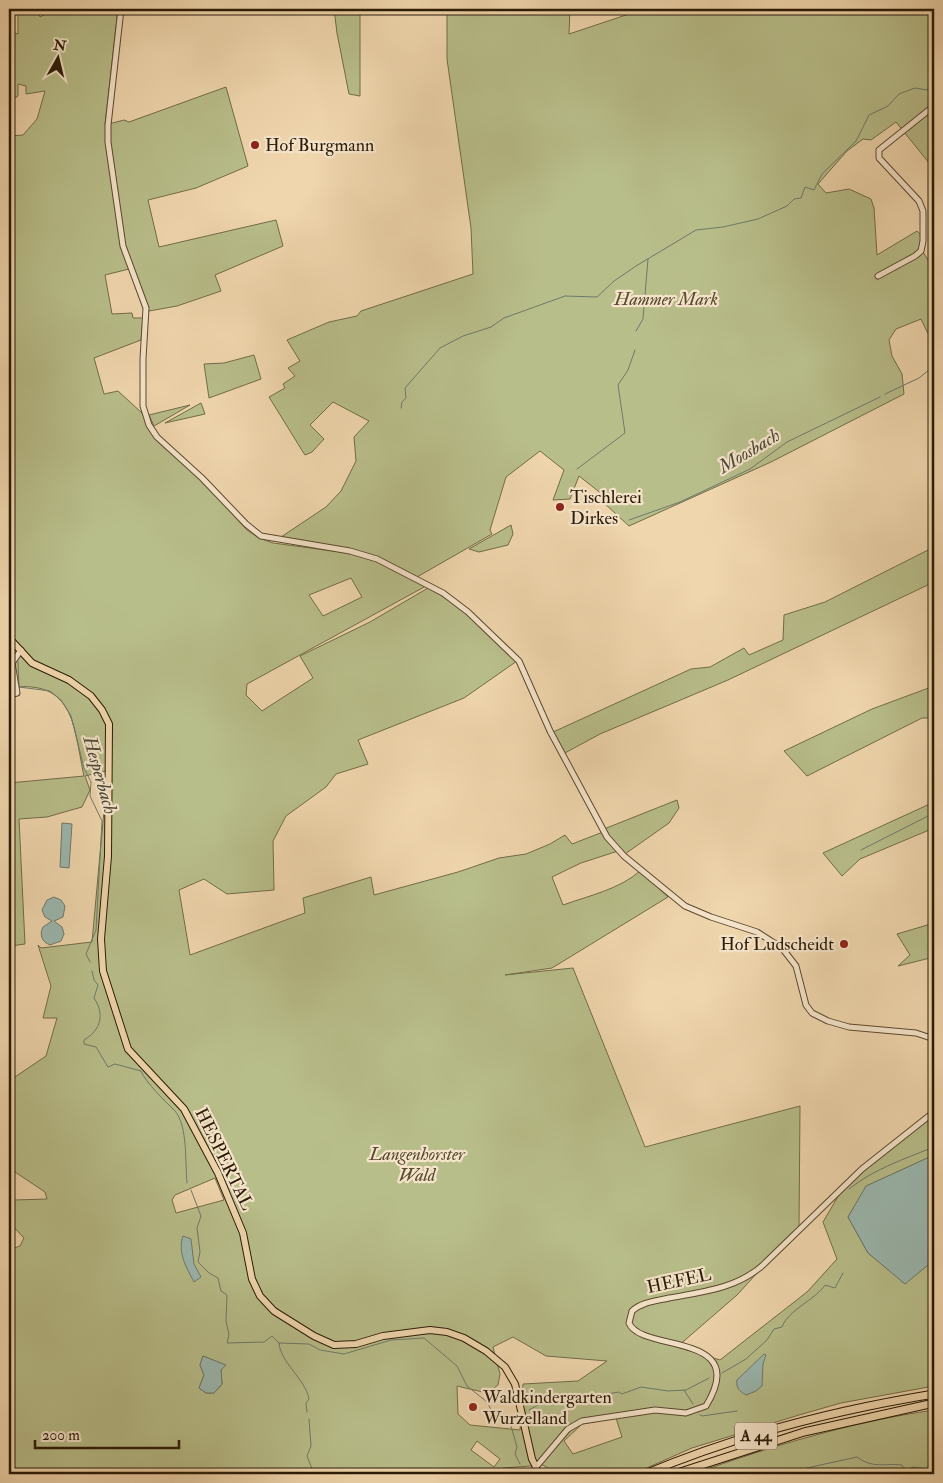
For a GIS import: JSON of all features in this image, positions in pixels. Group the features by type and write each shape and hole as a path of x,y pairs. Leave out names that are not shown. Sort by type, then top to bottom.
{"highway":[{"name":"A 44","path":"645,1474 698,1454 802,1423 886,1402 934,1394"},
{"name":"A 44","path":"674,1474 804,1432 934,1403"}],"main road":[{"name":"HESPERTAL","path":"9,638 32,663 80,686 102,710 109,724 108,856 101,939 103,971 128,1049 184,1109 218,1173 243,1233 252,1279 260,1296 274,1311 334,1346 356,1344 383,1336 430,1330 447,1332 464,1338 486,1351 506,1367 515,1384 536,1471"}],"street":[{"path":"121,9 108,125 108,142 123,246 146,308 142,367 143,406 149,425 157,437 202,478 246,524 262,536 350,551 377,559 443,593 468,612 518,661 550,731 607,837 624,856 685,906 711,917 757,932 782,948 796,966 806,1005 812,1013 828,1021 849,1027 911,1032 934,1039"},
{"path":"878,276 915,256 921,251 923,241 922,205 879,158 879,150 934,106"},
{"path":"9,695 17,693 12,663 20,650"},
{"name":"HEFEL","path":"536,1471 568,1429 582,1421 655,1410 686,1413 706,1406 716,1386 716,1375 712,1362 701,1352 688,1346 637,1334 629,1323 632,1310 646,1303 728,1286 750,1275 862,1169 934,1112"}],"green space":[{"name":"Langenhorster Wald","path":"9,9 12,32 18,34 18,12 14,13 13,9 38,9 40,17 55,9 118,9 105,125 124,120 129,122 226,87 248,166 196,188 148,200 159,247 276,220 283,246 215,275 221,291 177,306 149,311 133,268 105,275 112,314 132,313 133,318 143,318 141,340 94,358 104,394 118,391 142,413 158,442 204,483 247,530 259,538 273,543 348,553 374,560 394,567 426,586 247,684 246,695 262,711 313,678 300,656 370,622 428,588 476,620 517,661 464,698 358,740 368,764 336,774 326,787 286,816 273,841 274,890 227,894 204,879 179,890 190,955 305,913 303,898 371,877 374,895 458,872 499,858 526,854 550,844 565,835 572,844 603,832 618,851 581,863 552,877 563,905 623,883 640,871 668,897 552,968 505,975 573,968 645,1147 800,1106 799,1227 737,1295 677,1347 720,1360 807,1292 837,1259 823,1222 843,1188 934,1114 934,1155 867,1186 848,1217 868,1253 905,1283 934,1260 934,1386 841,1403 799,1415 692,1448 633,1474 557,1474 543,1465 504,1468 493,1474 63,1474 62,1471 58,1474 9,1474 9,1250 20,1246 24,1238 9,1222 9,1196 14,1200 47,1199 45,1192 9,1168 9,1081 46,1056 57,1018 43,1018 51,986 38,945 41,948 92,942 110,745 104,709 82,688 66,678 37,666 83,691 100,709 107,729 106,771 85,776 90,790 82,807 47,817 19,819 25,944 10,946 9,968 9,783 84,776 74,727 69,713 61,701 51,692 36,688 16,687 16,692 9,695 9,136 23,135 37,119 45,91 26,94 26,86 18,84 18,96 9,102","holes":["351,578 362,597 323,616 309,595","215,1178 224,1200 176,1213 172,1200 175,1195","513,1337 546,1356 607,1361 578,1381 523,1384 520,1430 470,1425 458,1414 457,1386 487,1393 498,1385 500,1374 493,1347","203,1356 225,1365 221,1370 222,1384 214,1393 206,1393 199,1388 204,1375 200,1365","616,1418 622,1437 573,1454 564,1441 582,1424","477,1441 500,1459 494,1467 471,1450"]},
{"path":"334,9 360,9 360,96 349,94"},
{"name":"Hammer Mark","path":"447,9 570,9 569,34 644,9 934,9 934,169 896,122 871,140 863,139 847,151 818,184 826,193 849,189 871,199 874,208 877,255 917,231 922,236 921,249 932,266 934,265 934,346 921,319 896,329 889,340 892,356 902,374 904,394 771,462 629,526 604,503 607,498 579,476 570,499 553,500 564,470 540,451 506,477 490,530 492,534 417,577 384,562 351,551 281,537 326,507 341,491 356,461 354,437 369,421 333,402 310,425 324,439 312,452 305,455 269,397 285,388 283,384 295,376 288,368 300,361 287,340 329,322 357,316 361,311 473,274 471,228 447,59"},
{"path":"254,355 261,379 209,398 204,364 224,363"},
{"path":"201,403 205,414 165,423"},
{"path":"190,405 154,426 149,415"},
{"path":"511,525 513,534 508,545 479,552 469,549"},
{"path":"934,547 934,582 728,680 600,734 563,754 551,733 691,669 710,667 744,648 749,655 783,640 784,615 825,602"},
{"path":"934,686 934,718 922,718 807,776 784,751 872,709"},
{"path":"677,800 679,808 669,823 625,854 604,829"},
{"path":"934,802 934,828 860,859 842,876 823,853"},
{"path":"934,923 934,957 898,966 910,955 897,934"},
{"path":"934,1410 934,1474 859,1474 849,1469 829,1474 693,1474 752,1454 842,1428"}],"water":[{"path":"62,823 72,824 69,868 60,867"},
{"path":"54,897 61,900 65,906 63,917 54,921 62,927 64,934 61,941 50,945 43,940 41,933 43,927 52,921 45,917 42,910 47,900"},
{"path":"934,1155 934,1260 905,1284 868,1253 848,1217 866,1186"},
{"path":"183,1236 191,1239 194,1264 201,1277 194,1282 182,1254 181,1242"},
{"path":"764,1354 766,1355 763,1364 762,1386 746,1395 739,1389 737,1380"},
{"path":"203,1356 226,1365 221,1370 222,1384 214,1393 206,1393 199,1388 204,1375 200,1365"}],"waterway":[{"path":"401,408 402,402 406,398 405,388 440,348 463,336 491,327 504,318 565,296 597,297 614,281 636,266 696,230 723,227 758,219 787,206 794,199 801,198 805,187 814,190 822,174 856,141 869,115 888,106 899,94 915,88 927,90 934,80"},
{"path":"636,331 643,319 648,259"},
{"path":"577,469 625,433 618,385 628,370 635,350"},
{"name":"Moosbach","path":"885,394 919,378 934,366"},
{"name":"Moosbach","path":"629,520 680,502 750,469 787,442 880,397"},
{"name":"Hesperbach","path":"9,651 13,654"},
{"path":"16,659 18,662 19,687"},
{"path":"9,689 15,687"},
{"name":"Hesperbach","path":"19,687 50,691 61,700 71,716 84,768 91,782 90,796 102,821 96,930 86,954 90,962"},
{"path":"861,850 934,813"},
{"name":"Hesperbach","path":"92,971 94,980 98,985 94,998 99,1010 100,1021 98,1027 84,1040 84,1044 96,1047 108,1067 115,1064 141,1071 151,1086 175,1111 184,1135 187,1183"},
{"path":"849,1189 879,1170 934,1147"},
{"name":"Hesperbach","path":"191,1190 201,1216 197,1228 200,1252 198,1262 209,1273 218,1278 221,1291 227,1295 226,1321 229,1335 227,1343 264,1342 272,1336 279,1343 309,1344 320,1350 344,1354 391,1340 424,1338 457,1366 467,1386 487,1402 495,1417 511,1426 517,1447 515,1454 520,1464"},
{"path":"722,1373 746,1359 767,1340 774,1329 782,1327 790,1315 815,1296 825,1285 835,1288 843,1273"},
{"path":"279,1343 280,1350 307,1392 309,1399 306,1403 307,1412"},
{"path":"529,1410 538,1405 619,1392 622,1394 641,1387 668,1391 686,1390 709,1378"},
{"path":"684,1390 693,1404"},
{"path":"700,1415 737,1411"},
{"path":"309,1419 311,1446 307,1456 314,1474"},
{"path":"795,1474 802,1469 857,1457 868,1463 902,1465 905,1471 913,1467 926,1469 934,1466"}],"place":[{"name":"Hof Burgmann","path":"255,145"},
{"name":"Tischlerei Dirkes","path":"560,507"},
{"name":"Hof Ludscheidt","path":"844,944"},
{"name":"Waldkindergarten Wurzelland","path":"473,1407"}]}
